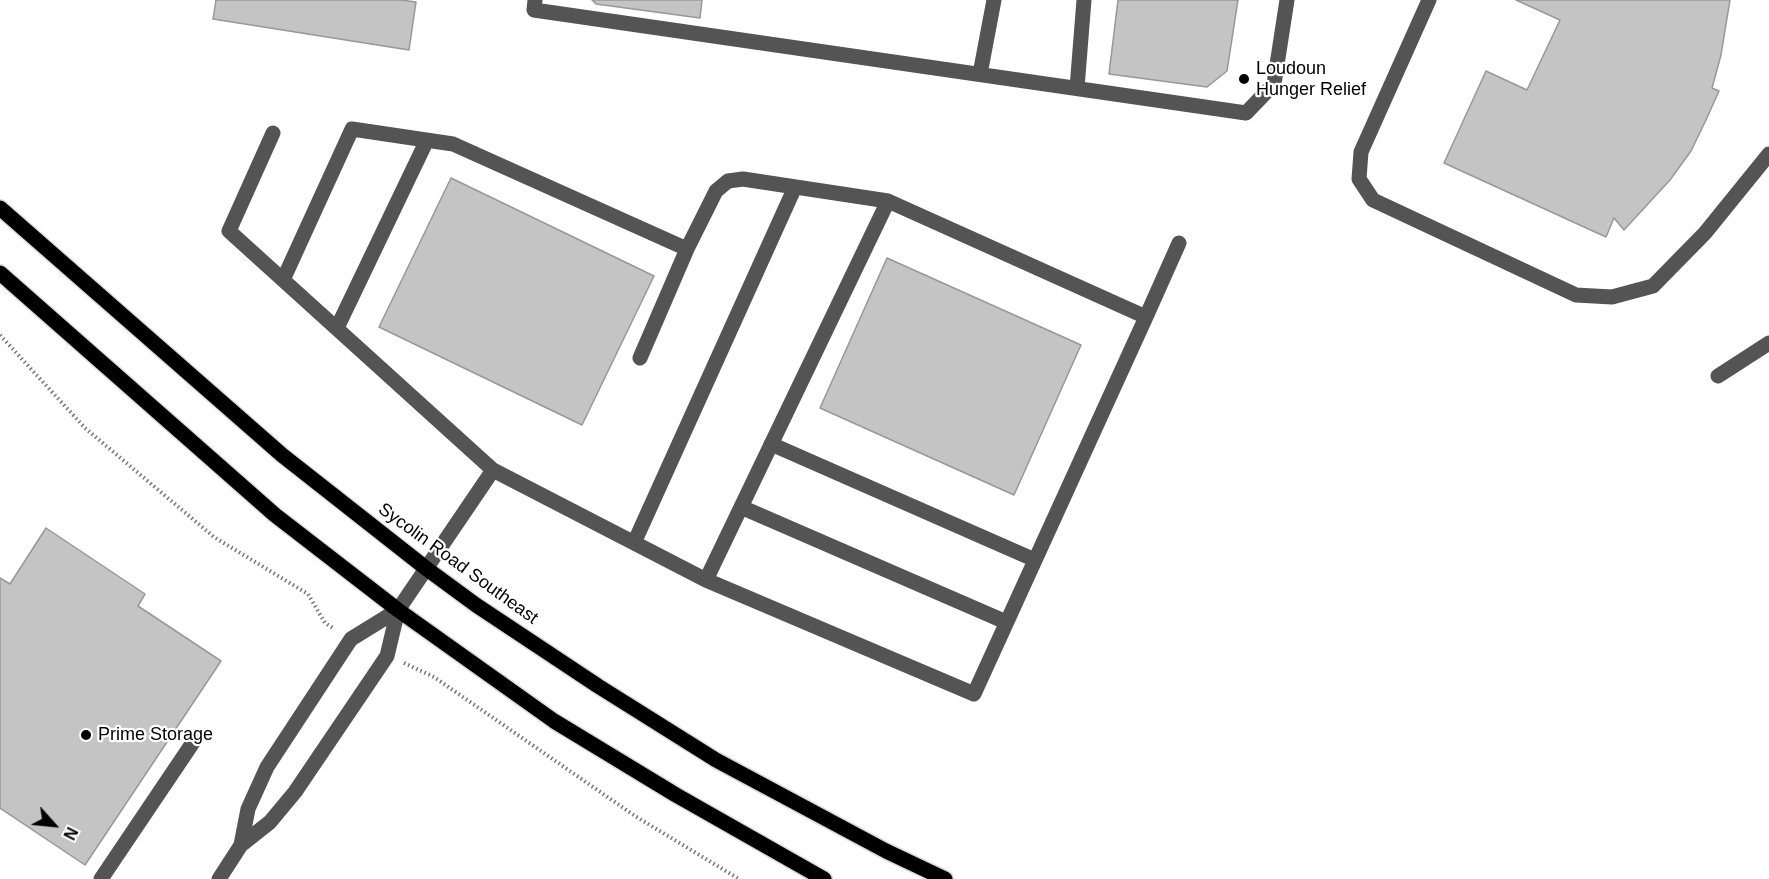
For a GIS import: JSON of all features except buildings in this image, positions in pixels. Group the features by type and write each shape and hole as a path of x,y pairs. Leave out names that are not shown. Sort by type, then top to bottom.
{"main road":[{"name":"Sycolin Road Southeast","path":"0,208 282,454 427,569 598,686 716,760 886,851 945,879"},
{"path":"0,273 274,515 398,610 554,721 676,795 824,879"}],"street":[{"path":"535,0 534,10 1246,113 1274,84 1287,0"},
{"path":"980,74 994,0"},
{"path":"1077,88 1083,0"},
{"path":"1429,0 1361,152 1359,179 1373,200 1576,295 1612,297 1653,286 1705,233 1769,154"},
{"path":"283,280 352,129 453,144 687,249"},
{"path":"273,133 229,231 493,470 706,580 974,694 1179,243"},
{"path":"336,328 427,140"},
{"path":"640,358 687,249 716,191 728,181 743,179 888,201 1146,317"},
{"path":"634,543 795,187"},
{"path":"706,580 888,201"},
{"path":"1718,376 1769,343"},
{"path":"771,444 1035,560"},
{"path":"219,879 242,845 270,822 295,792 387,656 398,610 493,470"},
{"path":"741,507 1006,622"},
{"path":"242,845 248,809 267,767 351,639 398,610"},
{"path":"101,879 196,738"}],"path":[{"path":"0,334 85,428 214,537 308,594 325,623 351,639"},
{"path":"387,656 434,677 635,816 739,879"}],"place":[{"name":"Loudoun Hunger Relief","path":"1244,79"},
{"name":"Prime Storage","path":"86,735"}]}
